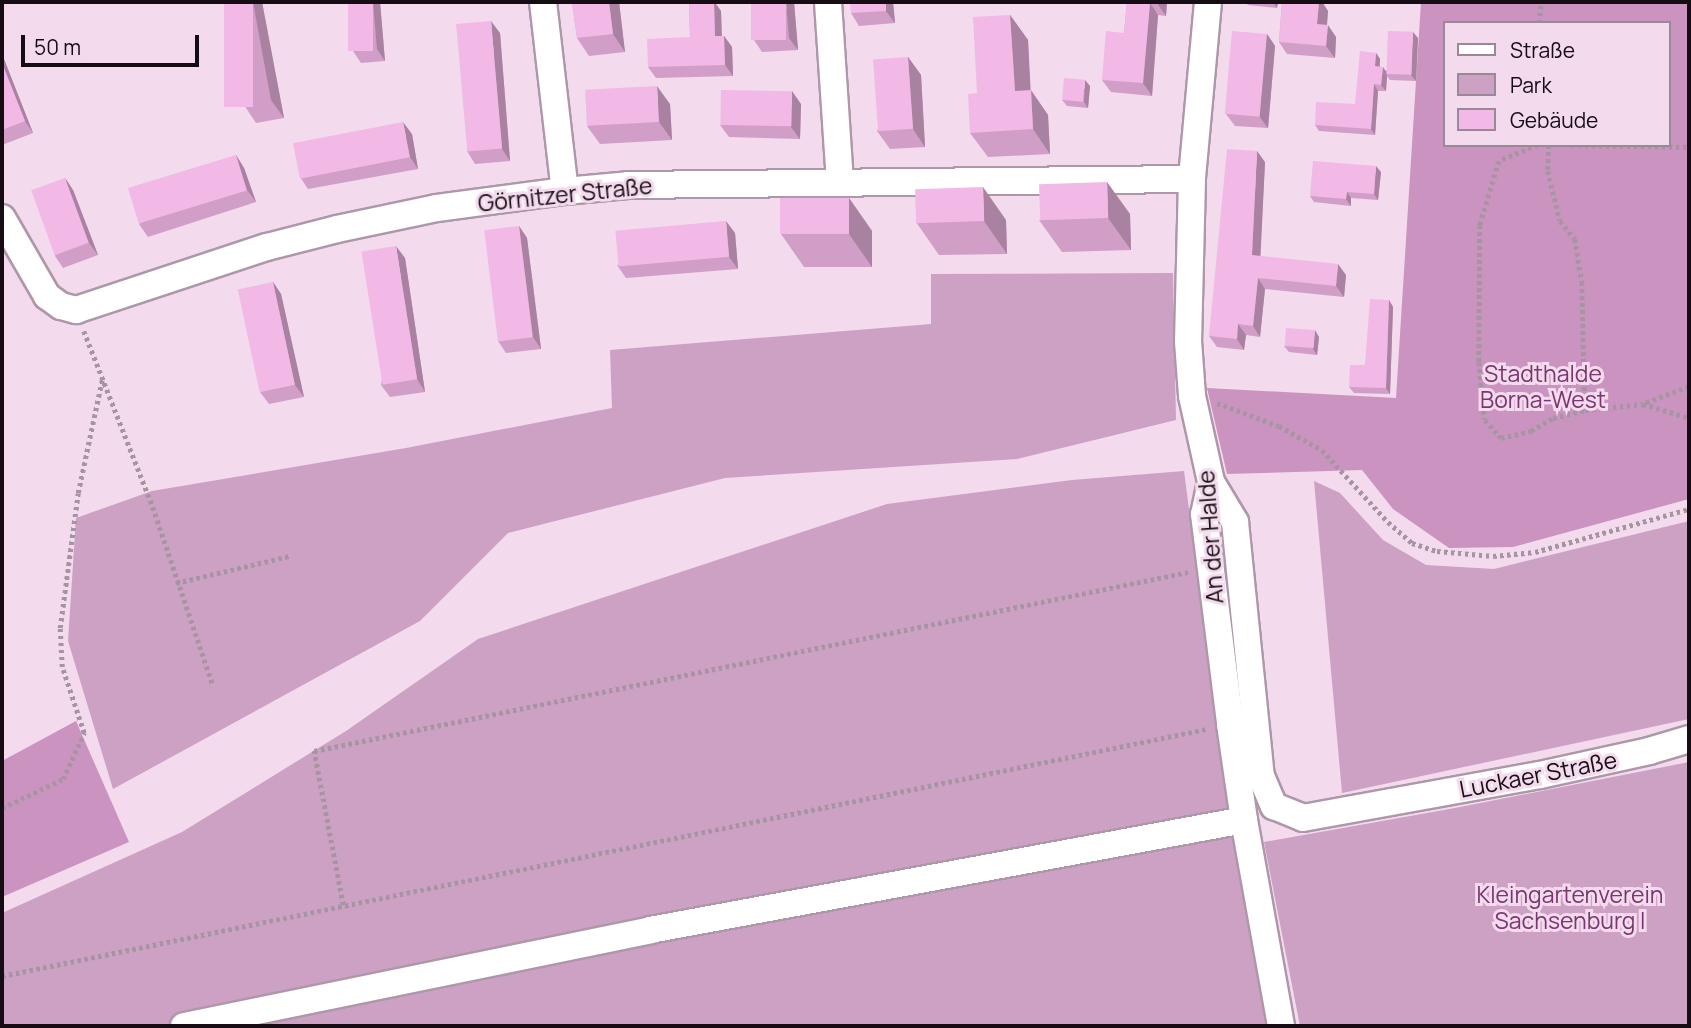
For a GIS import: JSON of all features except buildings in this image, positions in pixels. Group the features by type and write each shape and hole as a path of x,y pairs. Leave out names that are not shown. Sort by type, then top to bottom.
{"street":[{"path":"543,2 565,191"},
{"path":"828,2 840,181"},
{"name":"An der Halde","path":"1208,2 1192,179 1188,341 1192,396 1211,482 1204,514 1230,724 1244,820 1282,1026"},
{"name":"Görnitzer Straße","path":"76,310 267,247 337,229 437,208 565,191 628,185 1192,179"},
{"path":"2,218 47,296 61,306 76,310"},
{"name":"Luckaer Straße","path":"1211,482 1235,522 1261,776 1274,806 1303,818 1540,775 1650,751 1689,739"},
{"path":"184,1026 677,925 1244,820"}],"path":[{"path":"1539,21 1541,2"},
{"path":"1533,147 1499,161 1480,225 1479,362 1485,420 1501,438 1531,431 1553,418 1586,410 1643,404 1689,387"},
{"path":"1549,147 1548,171 1560,222 1575,239 1582,282 1586,410"},
{"path":"1670,147 1689,147"},
{"path":"76,310 153,507 176,583 214,685"},
{"path":"2,808 63,779 84,733 62,667 60,628 78,493 102,380"},
{"path":"1192,396 1279,426 1322,450 1388,522 1412,543 1437,551 1493,556 1535,552 1689,509"},
{"path":"1643,404 1689,418"},
{"path":"176,583 289,556"},
{"path":"343,905 314,751 1209,567"},
{"path":"2,976 1230,724"}],"green space":[{"name":"Stadthalde Borna-West","path":"1421,2 1689,2 1689,499 1513,547 1449,548 1393,509 1362,470 1227,474 1207,388 1396,398"},
{"path":"1173,273 1176,420 1017,459 725,478 508,533 420,621 113,789 68,641 76,518 152,491 406,448 612,408 610,350 931,324 931,274"},
{"path":"1184,471 1217,721 1273,1026 2,1026 2,913 182,832 346,731 478,639 887,504 1072,480"},
{"path":"1314,481 1340,493 1383,540 1426,565 1494,569 1689,521 1689,719 1342,793"},
{"path":"76,721 129,842 2,897 2,761"},
{"name":"Kleingartenverein Sachsenburg I","path":"1689,762 1689,1026 1300,1026 1264,842"}]}
